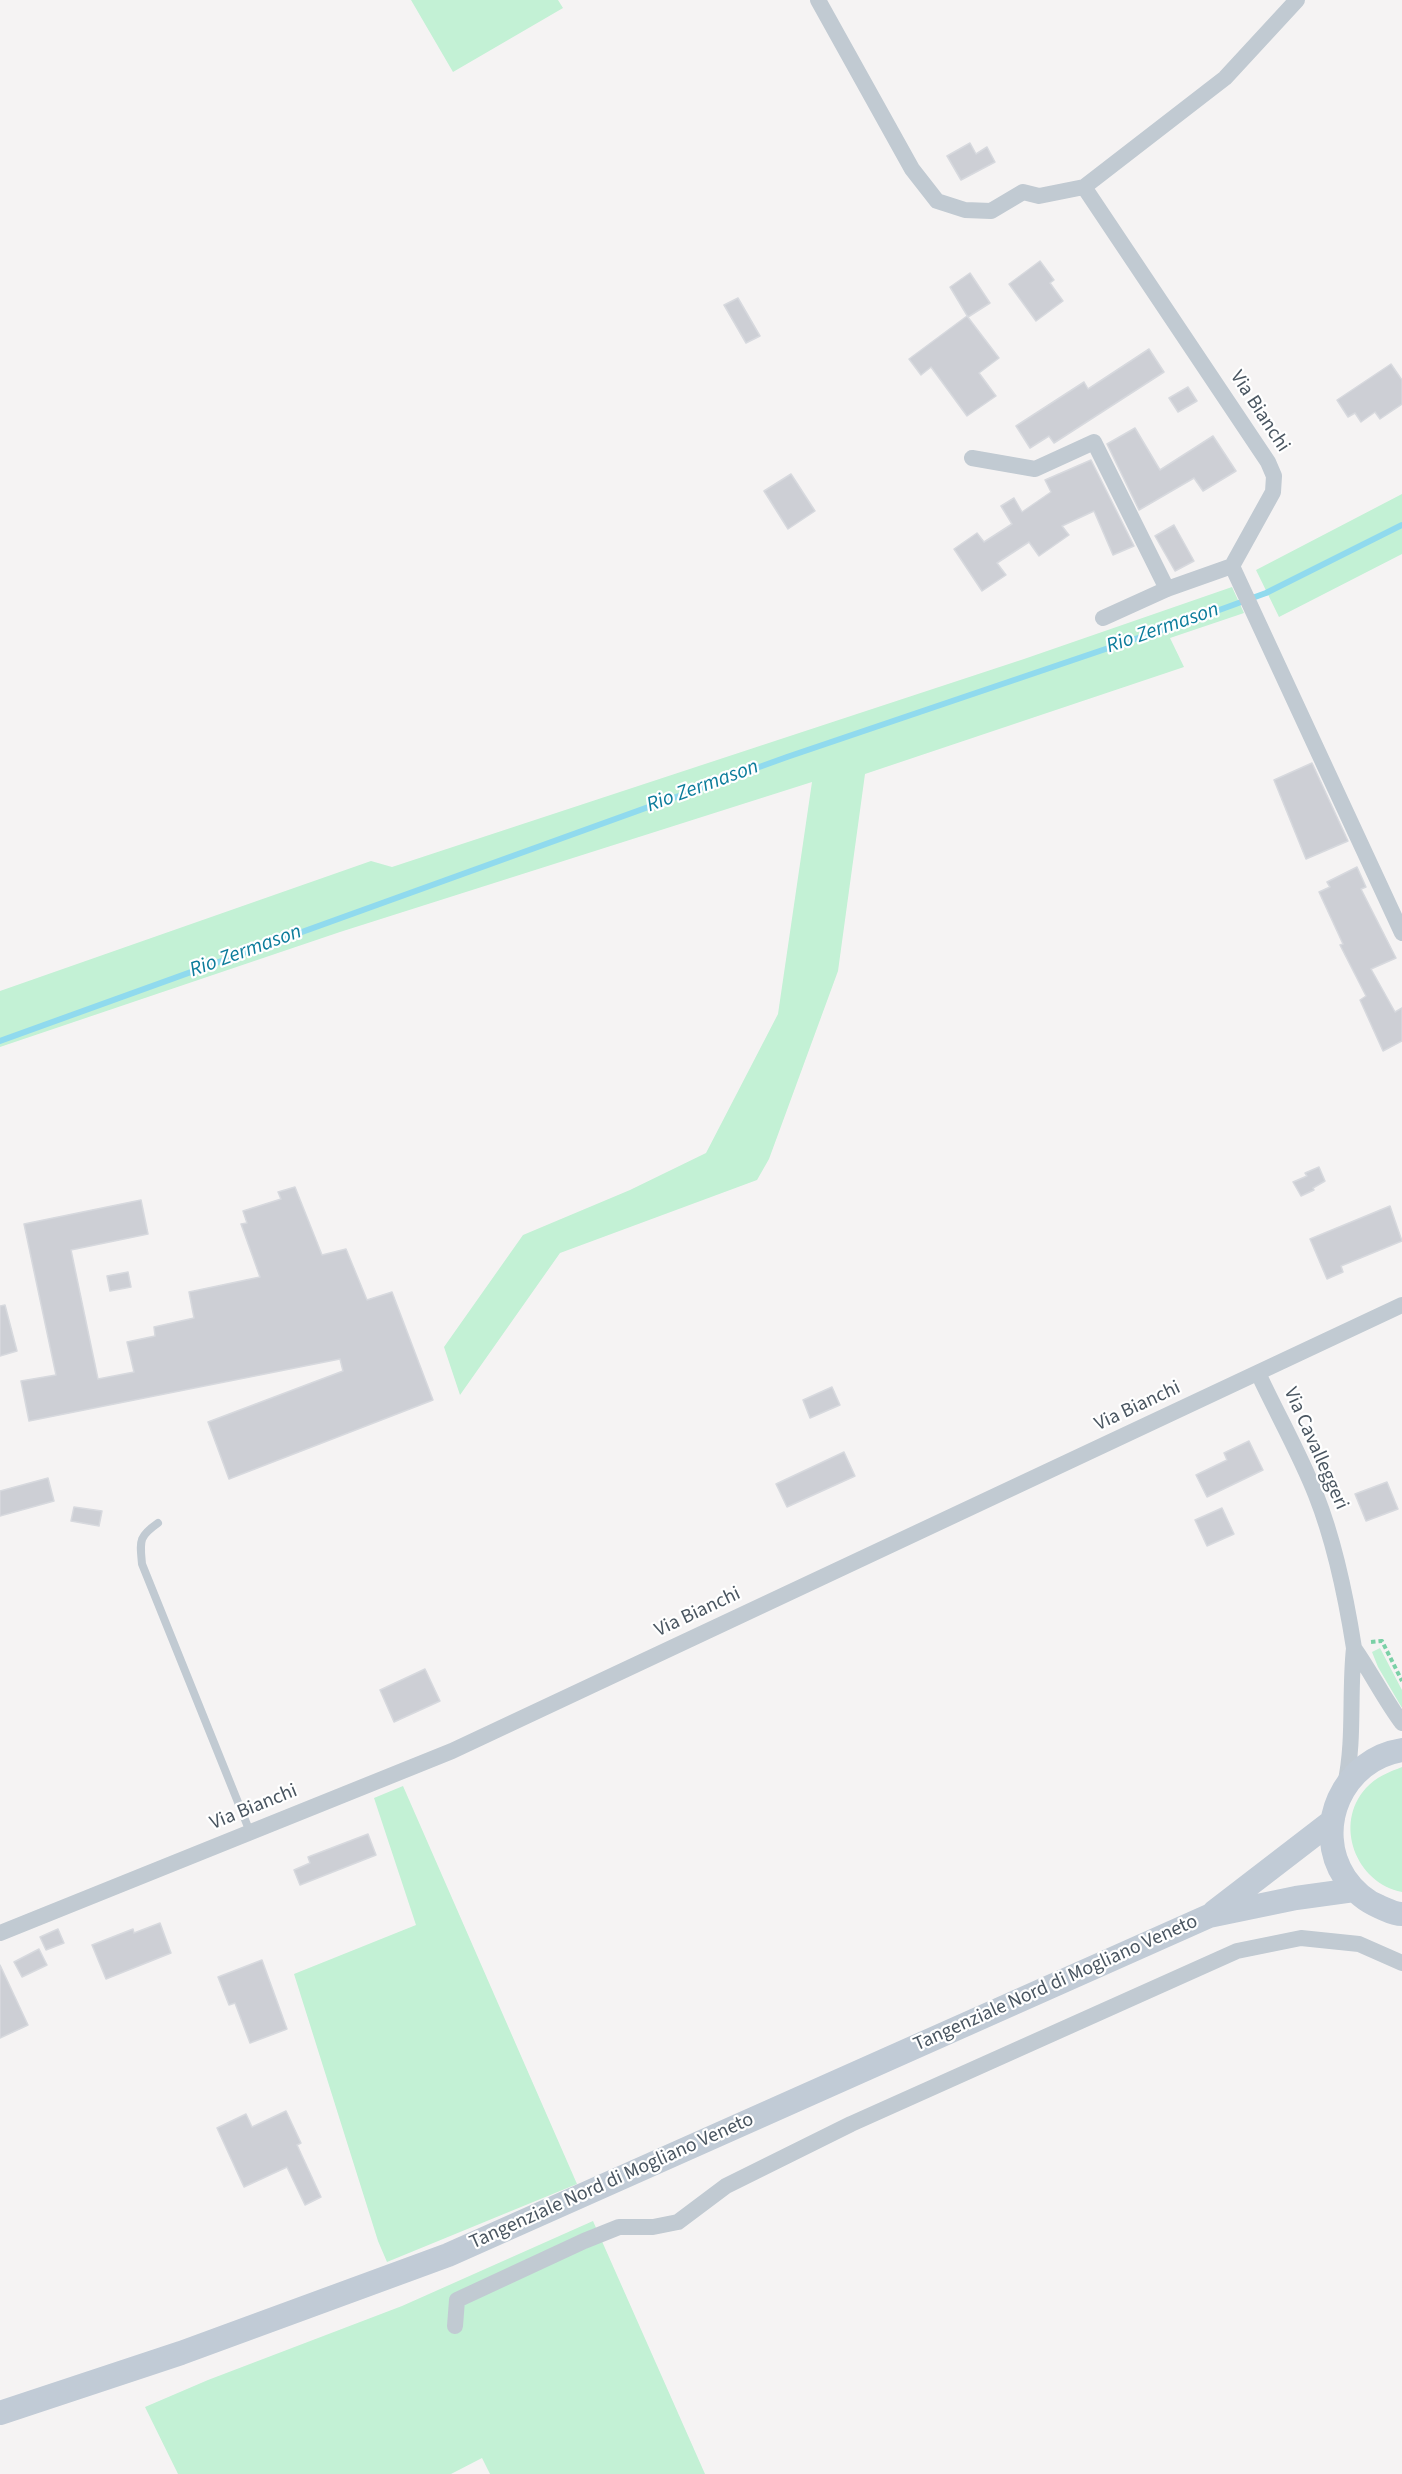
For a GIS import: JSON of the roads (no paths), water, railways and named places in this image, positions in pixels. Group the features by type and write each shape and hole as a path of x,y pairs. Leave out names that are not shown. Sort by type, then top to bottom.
{"main road":[{"path":"1402,1750 1374,1759 1358,1771 1345,1786 1336,1803 1331,1822 1332,1845 1339,1868 1354,1890 1372,1904 1402,1914"},
{"path":"1209,1916 1331,1822"},
{"path":"1209,1916 1296,1898 1354,1890"},
{"name":"Tangenziale Nord di Mogliano Veneto","path":"0,2413 181,2353 448,2255 1209,1916"}],"street":[{"path":"818,0 912,170 938,201 965,210 991,211 1023,192 1039,196 1084,187 1225,78 1297,0"},
{"name":"Via Bianchi","path":"1084,187 1268,462 1274,476 1273,492 1235,573"},
{"path":"972,458 1035,469 1094,442 1167,589"},
{"path":"1103,618 1167,589 1235,573 1402,933"},
{"name":"Via Bianchi","path":"0,1933 452,1751 1402,1305"},
{"name":"Via Cavalleggeri","path":"1258,1374 1315,1494 1328,1531 1354,1648"},
{"path":"1354,1648 1366,1665 1377,1688 1402,1723"},
{"path":"1345,1786 1351,1752 1350,1681 1354,1648"},
{"path":"455,2326 457,2300 619,2227 653,2227 678,2222 726,2186 851,2124 1237,1951 1301,1938 1359,1944 1402,1963"}],"lane":[{"path":"158,1523 144,1532 140,1546 142,1564 250,1832"}],"waterway":[{"name":"Rio Zermason","path":"0,1041 787,757 1266,593 1402,525"}]}
